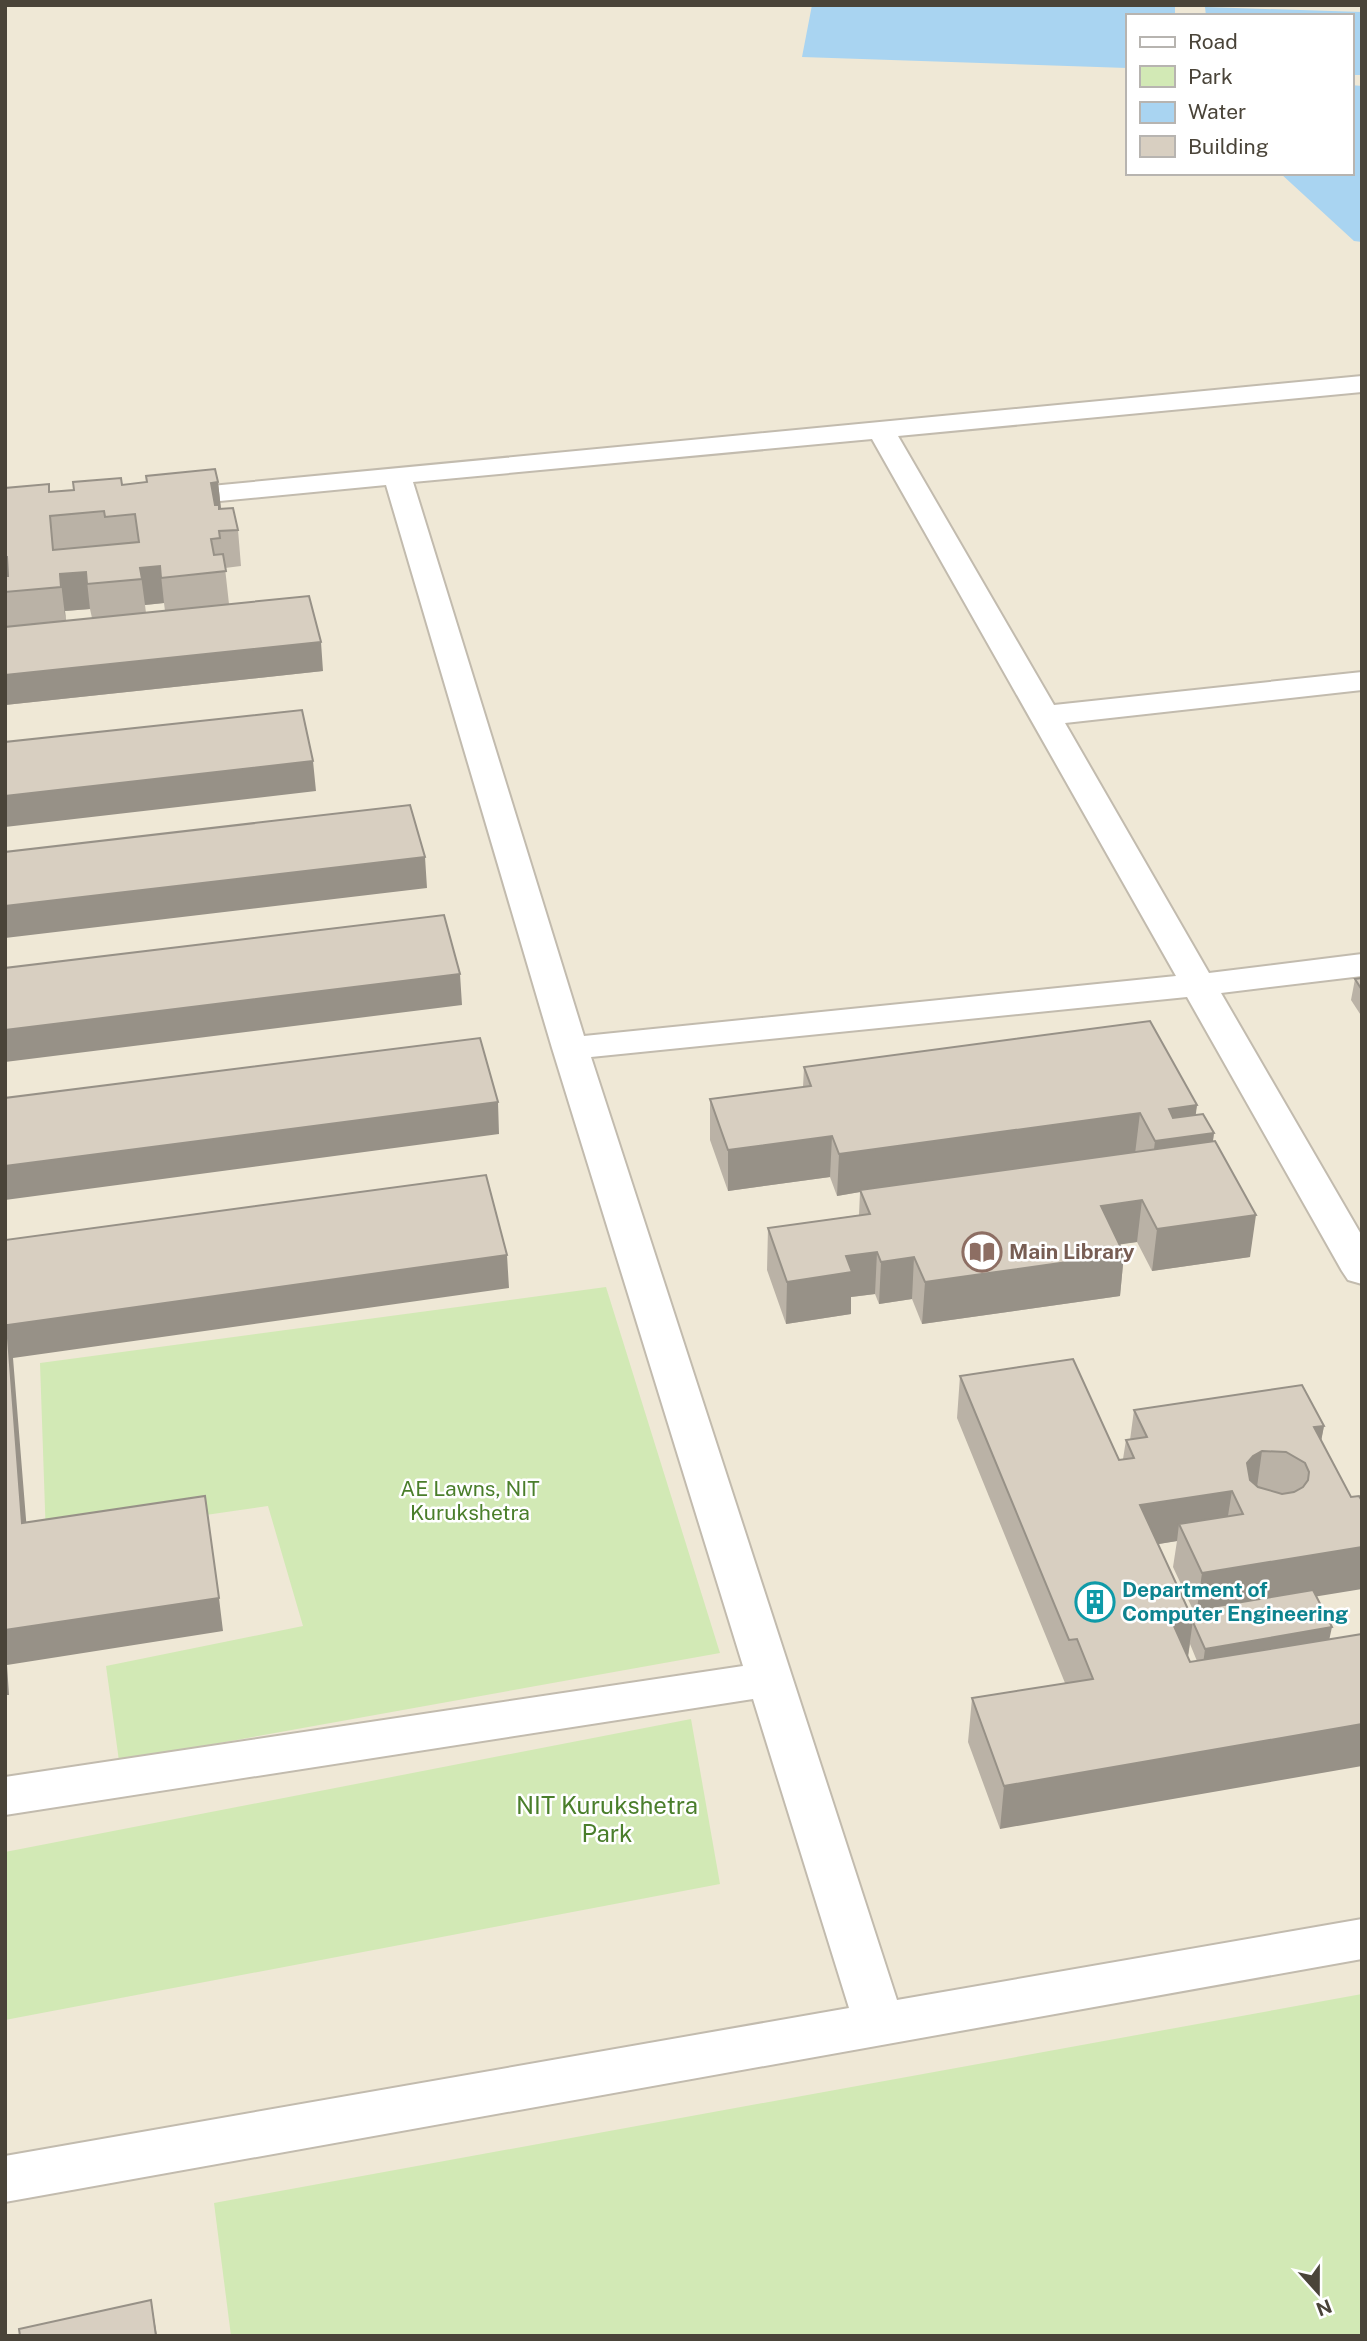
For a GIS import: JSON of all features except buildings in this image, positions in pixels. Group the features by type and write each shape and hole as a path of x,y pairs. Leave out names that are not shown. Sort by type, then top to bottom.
{"street":[{"path":"141,499 1362,384"},
{"path":"881,430 1362,1271"},
{"path":"397,475 570,1048 879,2024"},
{"path":"1045,716 1362,681"},
{"path":"570,1048 1198,985 1362,965"},
{"path":"5,1796 769,1679"},
{"path":"5,2179 1362,1939"}],"shaded area":[{"path":"5,5 1362,5 1362,2336 5,2336"}],"green space":[{"name":"AE Lawns, NIT Kurukshetra","path":"606,1287 720,1653 119,1761 106,1666 303,1626 268,1506 46,1538 40,1363"},
{"name":"NIT Kurukshetra Park","path":"691,1719 720,1884 5,2020 5,1852"},
{"path":"1362,1994 1362,2336 231,2336 214,2203"}],"water":[{"path":"812,5 1175,5 1175,14 1126,14 1126,68 802,57"},
{"path":"1205,7 1362,12 1362,75 1353,75 1353,14 1206,14"},
{"path":"1353,85 1362,86 1362,242 1354,241 1282,175 1353,175"}],"place":[{"name":"Main Library","path":"982,1252"},
{"name":"Department of Computer Engineering","path":"1095,1602"}]}
